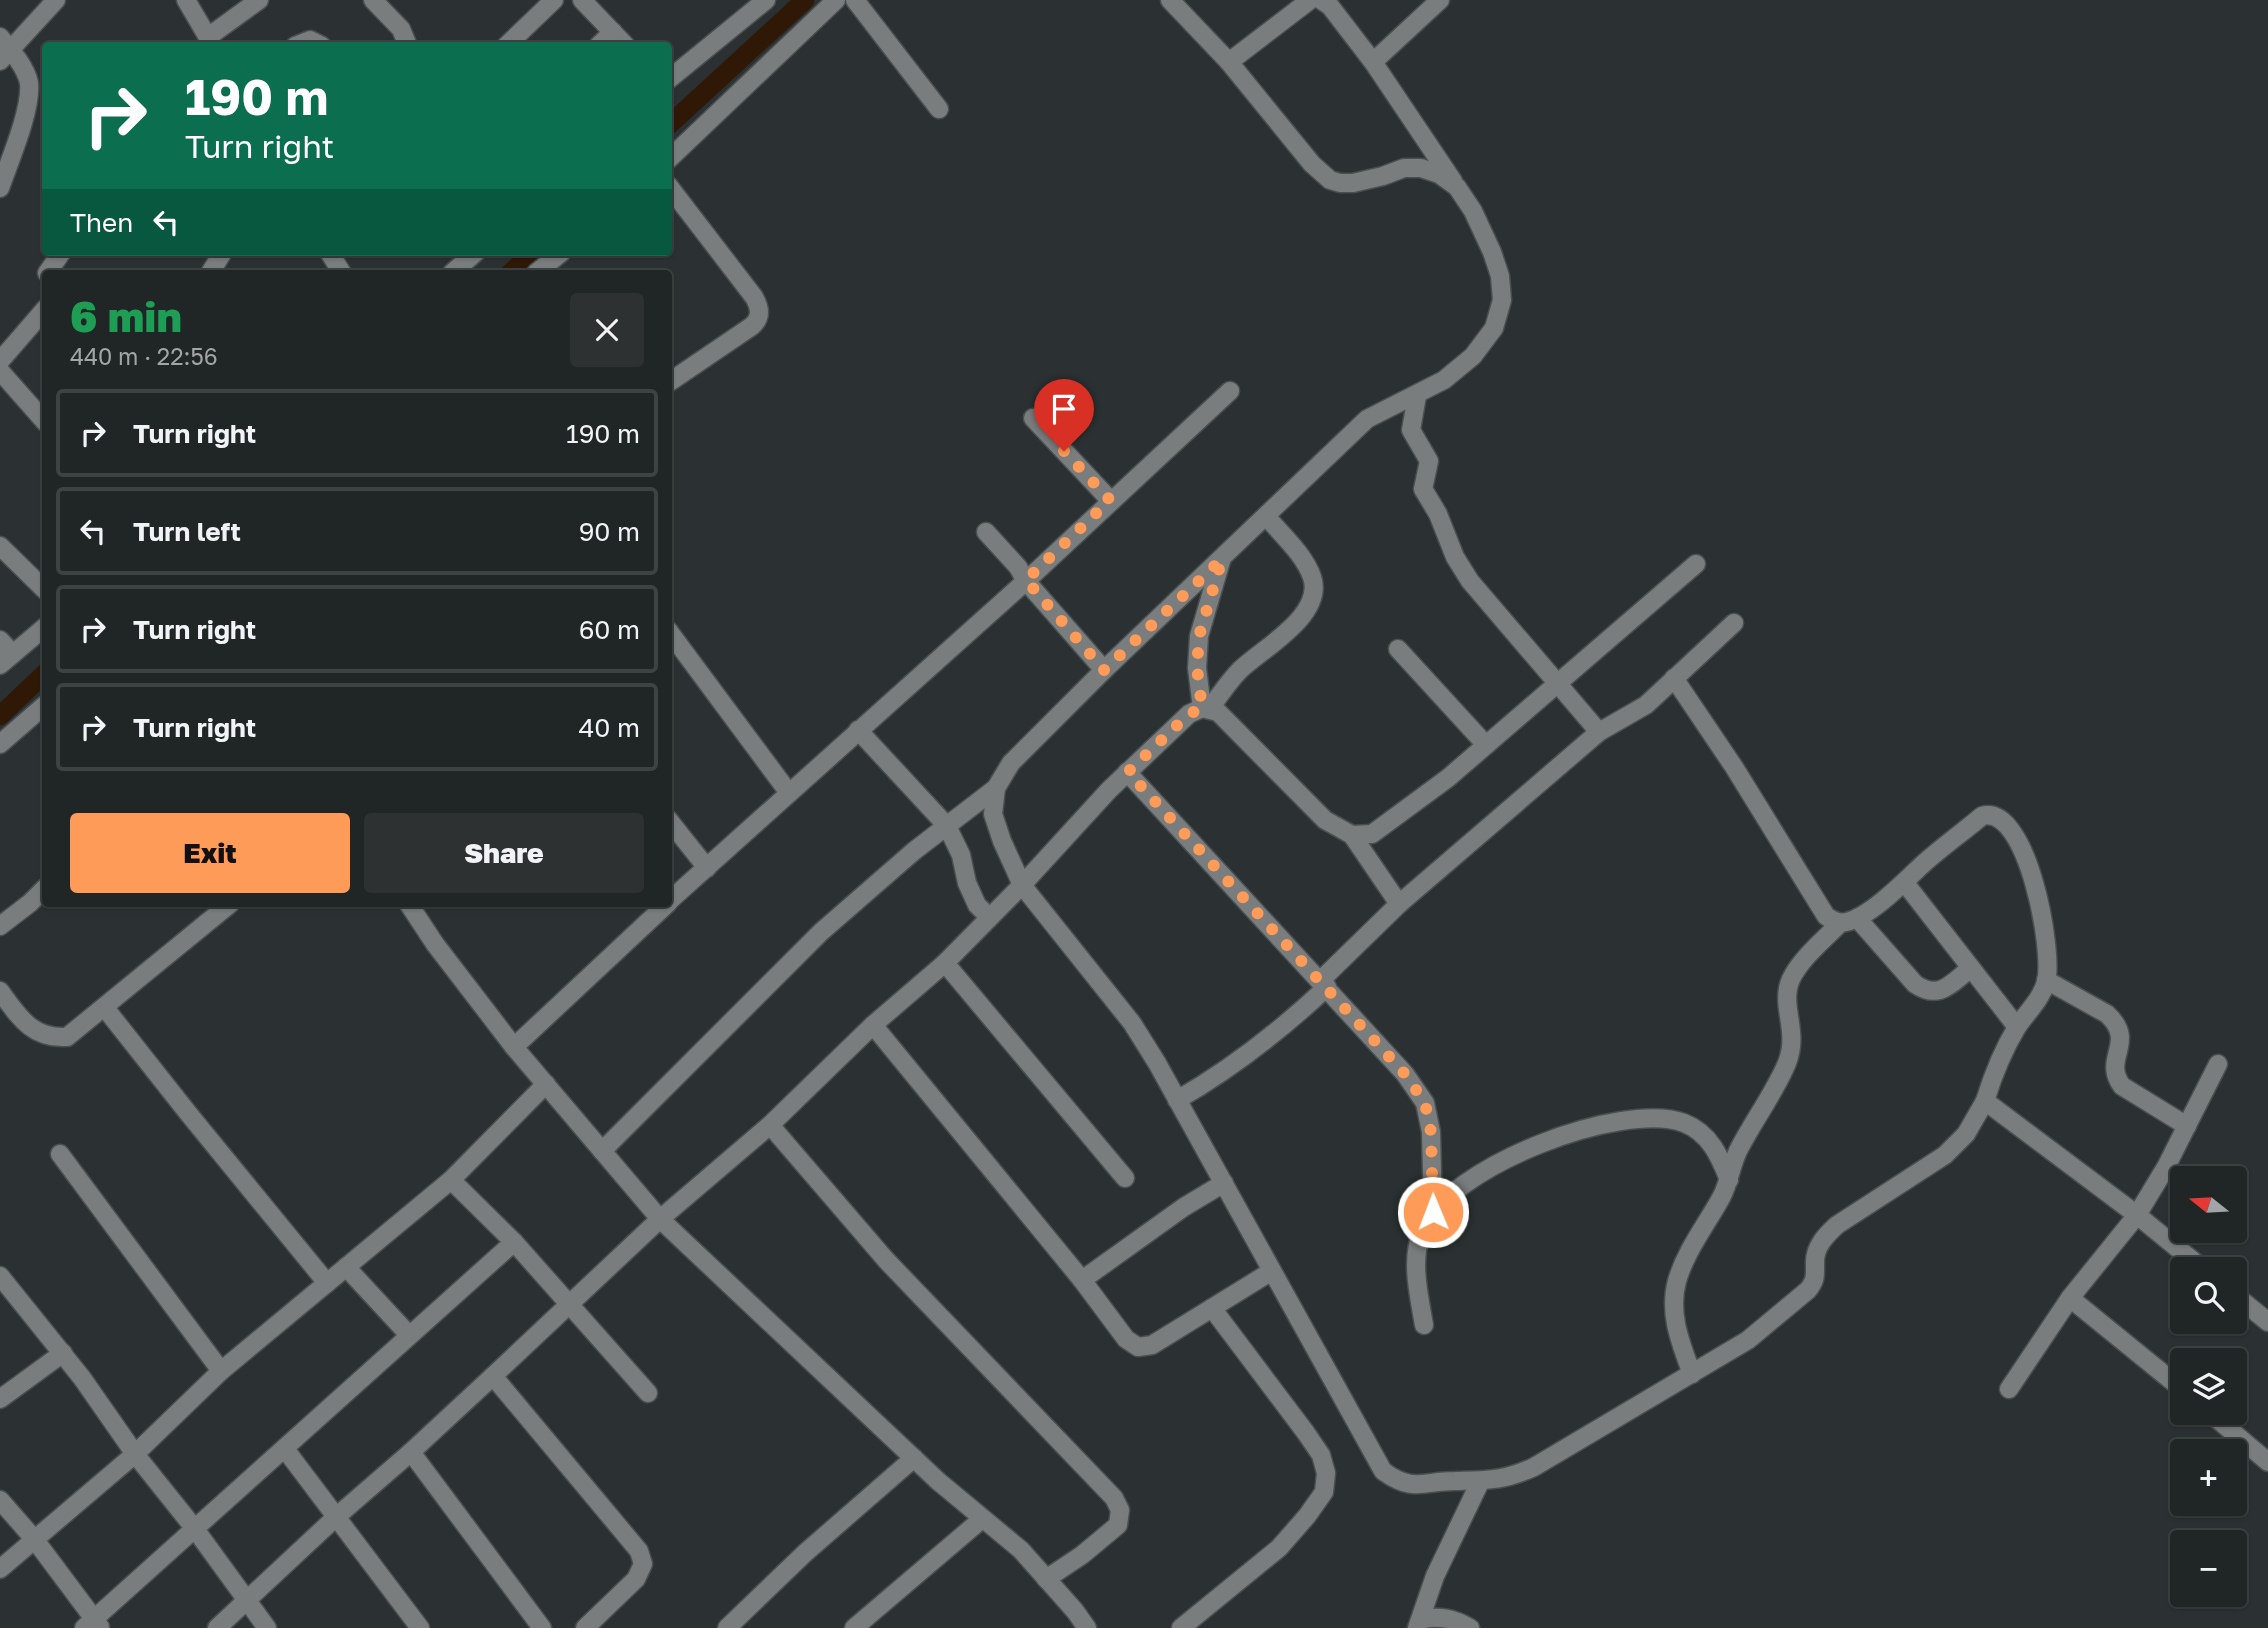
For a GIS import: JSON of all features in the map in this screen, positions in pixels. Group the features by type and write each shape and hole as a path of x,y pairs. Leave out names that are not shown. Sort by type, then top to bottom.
{"street":[{"path":"0,188 27,103 29,82 4,49 56,0"},
{"path":"186,0 211,41 258,0"},
{"path":"373,0 401,29 406,42"},
{"path":"510,42 554,0"},
{"path":"583,0 622,42"},
{"path":"672,77 766,0"},
{"path":"672,156 836,0"},
{"path":"855,0 939,109"},
{"path":"1170,0 1229,62 1312,164 1330,180 1353,183 1404,168 1421,168 1439,174 1457,187"},
{"path":"1229,62 1310,0"},
{"path":"602,1151 821,932 914,851 996,788 1011,763 1104,670 1367,419 1444,380 1473,356 1494,328 1502,300 1500,276 1492,251 1473,211 1373,62 1330,6 1321,0"},
{"path":"1373,62 1440,0"},
{"path":"602,42 613,32"},
{"path":"672,190 759,306 759,315 751,326 672,380"},
{"path":"455,270 471,256"},
{"path":"540,270 557,256"},
{"path":"0,361 42,313"},
{"path":"0,371 42,414"},
{"path":"672,899 1026,580 1230,391"},
{"path":"1417,396 1411,430 1429,461 1423,489 1438,514 1455,557 1471,580 1599,732"},
{"path":"1033,418 1110,500"},
{"path":"217,1628 336,1517 411,1452 660,1219 770,1125 873,1025 945,963 1128,772 1189,714 1206,708 1241,670 1303,617 1311,603 1314,587 1312,576 1304,562 1266,516"},
{"path":"986,532 1104,670"},
{"path":"0,546 42,587"},
{"path":"1206,708 1197,668 1199,636 1222,559"},
{"path":"1352,835 1372,834 1448,778 1696,564"},
{"path":"1177,1100 1250,1055 1324,984 1399,904 1599,732 1646,705 1734,623"},
{"path":"0,640 7,659 42,629"},
{"path":"672,634 789,793"},
{"path":"1398,649 1486,744"},
{"path":"1674,678 1734,767 1826,916 1848,920 1914,984 1925,991 1935,993 1971,968"},
{"path":"1206,708 1218,712 1325,820 1352,835 1399,904"},
{"path":"0,744 42,711"},
{"path":"858,730 947,826 961,855 967,883 977,905 989,917"},
{"path":"1128,772 1405,1074 1425,1103 1431,1132 1433,1212"},
{"path":"996,788 993,814 1021,885 1132,1023 1383,1471 1398,1482 1420,1485 1454,1481 1480,1482 1511,1477 1534,1467 1692,1374 1748,1340 1815,1282 1817,1273 1814,1262 1822,1238 1837,1225 1945,1155 1966,1134 1985,1101 1992,1078 2017,1027 2039,998 2046,980 2043,919 2031,870 2020,844 1998,816 1982,816 1924,863 1905,883 1848,920 1793,976 1788,988 1787,1002 1793,1037 1791,1049 1764,1108 1738,1151 1723,1194 1688,1254 1677,1282 1675,1322 1692,1374"},
{"path":"672,824 707,868"},
{"path":"1905,883 2017,1027"},
{"path":"0,926 42,891"},
{"path":"0,991 19,1017 37,1032 51,1038 67,1037 105,1008 219,907"},
{"path":"411,907 435,944 514,1047 660,1219 914,1458 1021,1550 1087,1628"},
{"path":"514,1047 664,907"},
{"path":"945,963 1125,1178"},
{"path":"2046,980 2107,1014 2116,1022 2120,1031 2120,1045 2113,1068 2116,1078 2122,1086 2188,1125"},
{"path":"105,1008 327,1283"},
{"path":"873,1025 1082,1280 1126,1339 1138,1347 1152,1345 1272,1271"},
{"path":"2009,1389 2070,1298 2137,1214 2166,1167 2218,1064"},
{"path":"0,1569 135,1454 221,1370 451,1180 546,1084"},
{"path":"1985,1101 2137,1214 2189,1257"},
{"path":"1424,1325 1416,1279 1417,1248 1422,1230 1433,1212 1450,1195 1501,1160 1540,1142 1576,1131 1643,1118 1667,1119 1686,1124 1704,1136 1718,1153 1729,1180"},
{"path":"770,1125 886,1260 1114,1498 1120,1510 1118,1525 1082,1555 1046,1579"},
{"path":"60,1154 221,1370"},
{"path":"451,1180 514,1242 648,1393"},
{"path":"1082,1280 1184,1207 1224,1183"},
{"path":"0,1500 35,1540 92,1625 514,1242"},
{"path":"346,1267 409,1335"},
{"path":"0,1276 63,1353 135,1454 195,1529 267,1628"},
{"path":"2070,1298 2170,1379"},
{"path":"2247,1305 2268,1322"},
{"path":"1181,1628 1279,1548 1324,1492 1326,1473 1321,1455 1307,1433 1212,1308"},
{"path":"0,1399 63,1353"},
{"path":"493,1376 639,1551 643,1564 636,1579 592,1626"},
{"path":"2224,1425 2268,1462"},
{"path":"285,1449 419,1628"},
{"path":"411,1452 542,1628"},
{"path":"727,1628 805,1553 914,1458"},
{"path":"1419,1624 1435,1576 1480,1482"},
{"path":"854,1628 982,1519"},
{"path":"1419,1624 1438,1616 1452,1619 1470,1628"}],"waterway":[{"path":"672,122 805,0"},
{"path":"513,270 529,256"},
{"path":"0,716 42,676"}],"route":[{"path":"1064,451 1110,500 1026,580 1104,670 1222,559 1199,636 1197,668 1202,708 1189,714 1128,772 1405,1074 1425,1103 1431,1132 1433,1212"}]}
